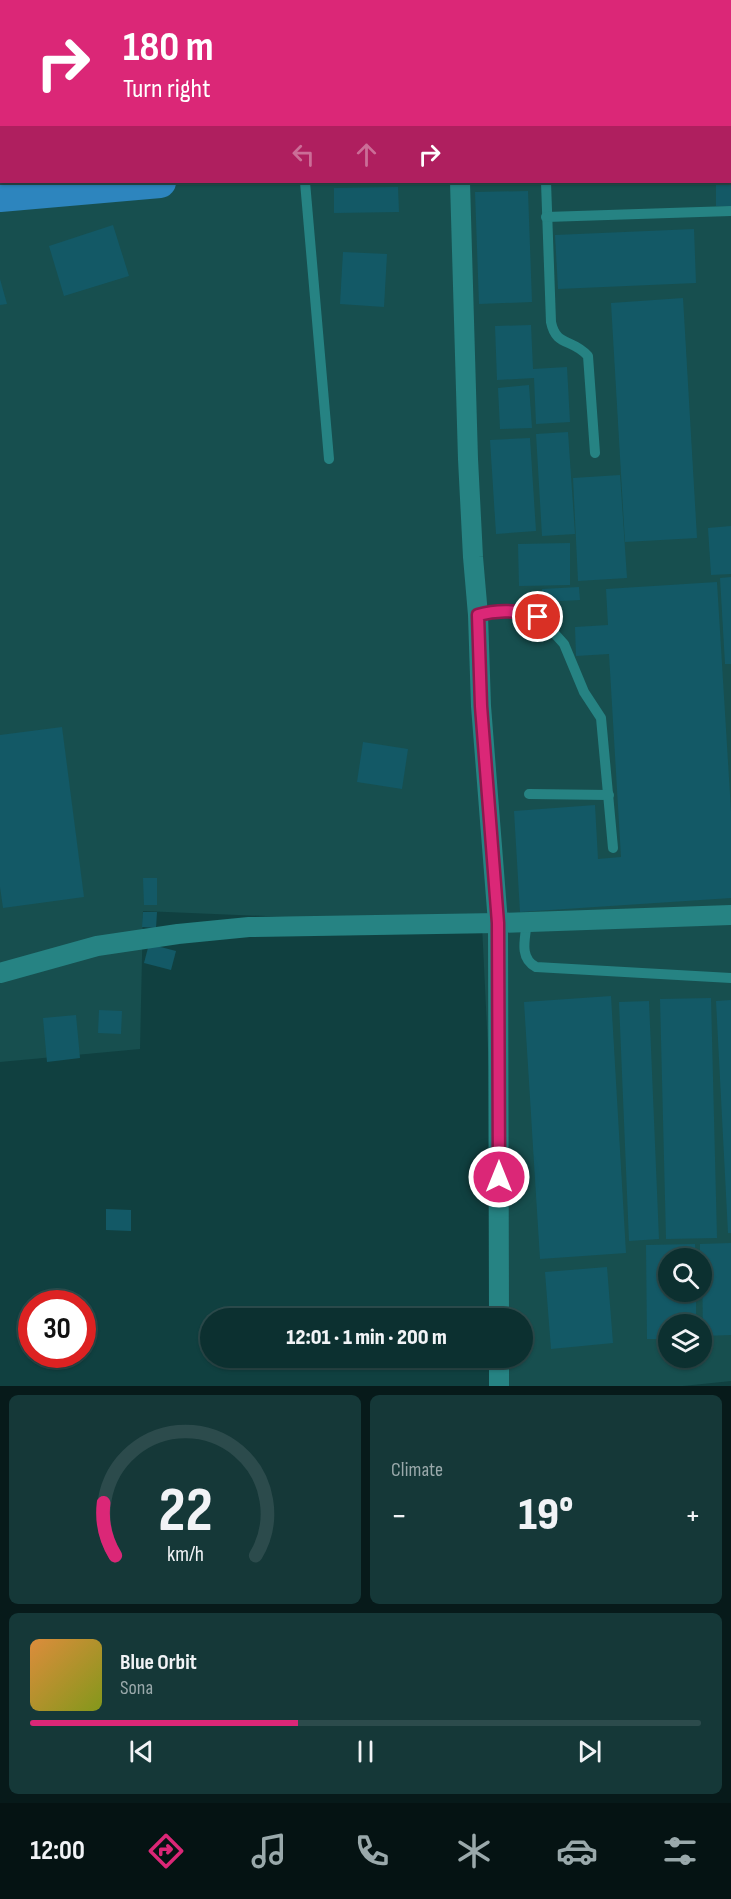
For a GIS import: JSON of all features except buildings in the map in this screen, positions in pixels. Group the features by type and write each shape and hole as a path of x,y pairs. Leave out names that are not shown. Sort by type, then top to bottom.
{"main road":[{"path":"0,196 94,185 138,183"}],"street":[{"path":"460,183 472,557 478,615 481,706 498,923 499,1308"},
{"path":"0,973 98,946 178,934 249,927 498,923 731,915"},
{"path":"499,1368 499,1386"}],"lane":[{"path":"305,183 329,459"},
{"path":"546,183 550,322 553,333 559,339 575,344 588,356 595,453"},
{"path":"546,217 731,211"},
{"path":"478,615 508,611 529,614 545,622 564,644 584,692 601,718 613,848"},
{"path":"530,794 609,795"},
{"path":"527,922 524,956 528,963 536,967 731,978"}],"shaded area":[{"path":"86,183 731,183 731,1381 683,1386 504,1386 503,1368 533,1368 533,1308 501,1308 482,925 143,911 140,1049 0,1062 0,194"}],"route":[{"path":"499,1177 498,923 481,706 478,615 490,612 520,611 538,617"}]}
